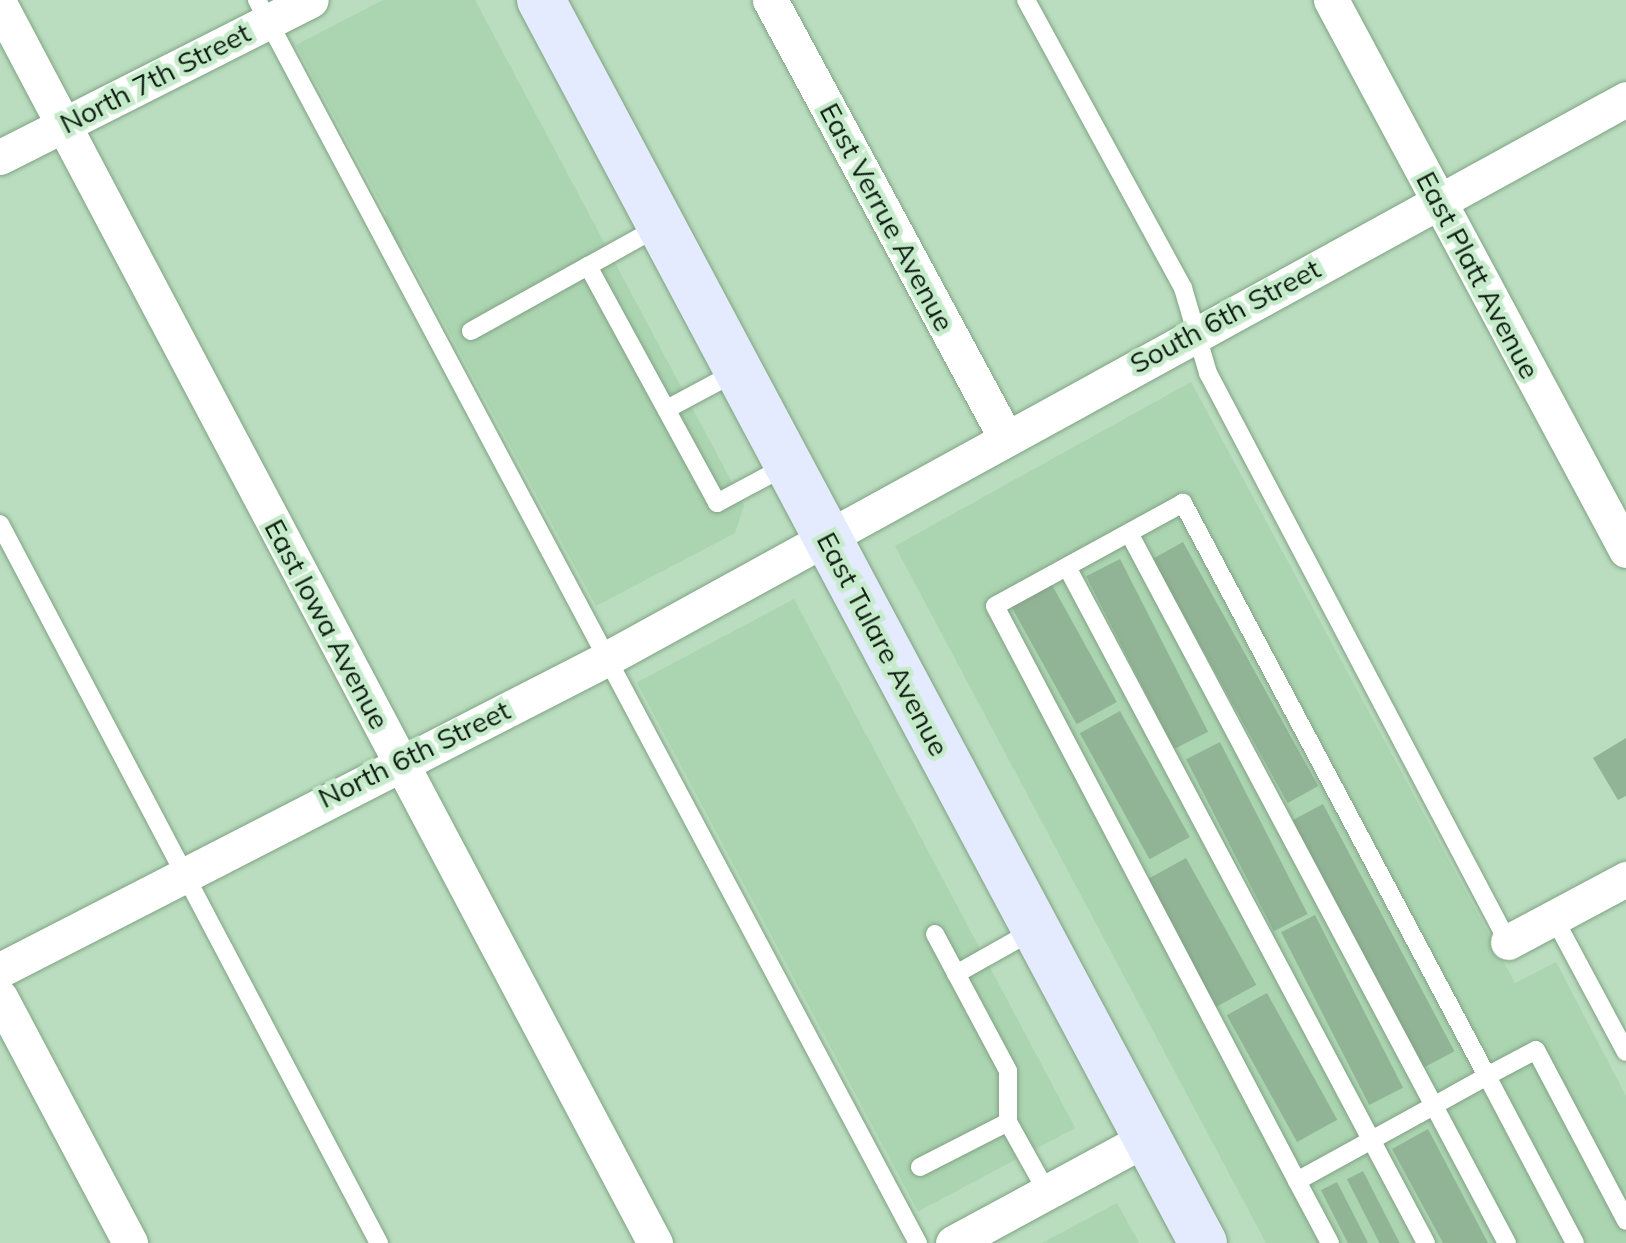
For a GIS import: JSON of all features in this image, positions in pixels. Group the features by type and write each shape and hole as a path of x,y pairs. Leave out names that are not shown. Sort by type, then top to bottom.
{"main road":[{"name":"East Tulare Avenue","path":"541,0 1203,1243"}],"street":[{"name":"North 7th Street","path":"0,157 262,10 311,0"},
{"name":"East Verrue Avenue","path":"770,0 1004,434"},
{"name":"East Platt Avenue","path":"1331,0 1626,550"},
{"name":"East Iowa Avenue","path":"0,5 654,1243"},
{"name":"South 6th Street","path":"825,534 1626,100"},
{"name":"North 6th Street","path":"0,970 180,872 608,658 825,534"},
{"path":"1508,942 1626,879"},
{"path":"0,997 130,1243"},
{"path":"953,1243 1147,1138"}],"lane":[{"path":"1026,0 1182,288 1208,373 1508,942"},
{"path":"262,10 918,1243"},
{"path":"470,332 660,226"},
{"path":"588,266 718,504 788,465"},
{"path":"667,409 738,370"},
{"path":"1330,1243 995,606 1183,504 1575,1243"},
{"path":"0,524 180,872 380,1243"},
{"path":"1130,533 1506,1243"},
{"path":"1067,567 1426,1243"},
{"path":"1554,918 1626,1052"},
{"path":"956,974 1035,929"},
{"path":"934,934 1008,1071 1008,1122 1048,1192"},
{"path":"1297,1180 1536,1050 1626,1221"},
{"path":"920,1167 1008,1122"}],"shaded area":[{"path":"383,0 475,0 744,505 735,533 596,606 404,248 391,253 374,222 387,215 296,45"},
{"path":"1191,382 1515,983 1556,962 1626,1096 1626,1243 1266,1243 895,546"},
{"path":"794,599 1075,1128 918,1211 637,683"},
{"path":"1117,1203 1139,1243 1042,1243"}],"building":[{"path":"1183,542 1318,786 1288,803 1152,559"},
{"path":"1120,559 1208,732 1174,749 1086,576"},
{"path":"1047,576 1117,702 1077,724 1007,598"},
{"path":"1120,711 1190,837 1150,859 1080,733"},
{"path":"1626,738 1626,796 1618,800 1593,758"},
{"path":"1220,742 1308,914 1274,931 1186,759"},
{"path":"1323,804 1454,1051 1423,1068 1291,821"},
{"path":"1186,858 1256,985 1216,1007 1146,880"},
{"path":"1315,915 1403,1088 1369,1105 1281,932"},
{"path":"1267,993 1337,1120 1297,1142 1227,1015"},
{"path":"1428,1129 1488,1243 1443,1243 1392,1149"},
{"path":"1363,1171 1400,1243 1379,1243 1347,1179"},
{"path":"1337,1182 1368,1243 1348,1243 1321,1190"}]}
